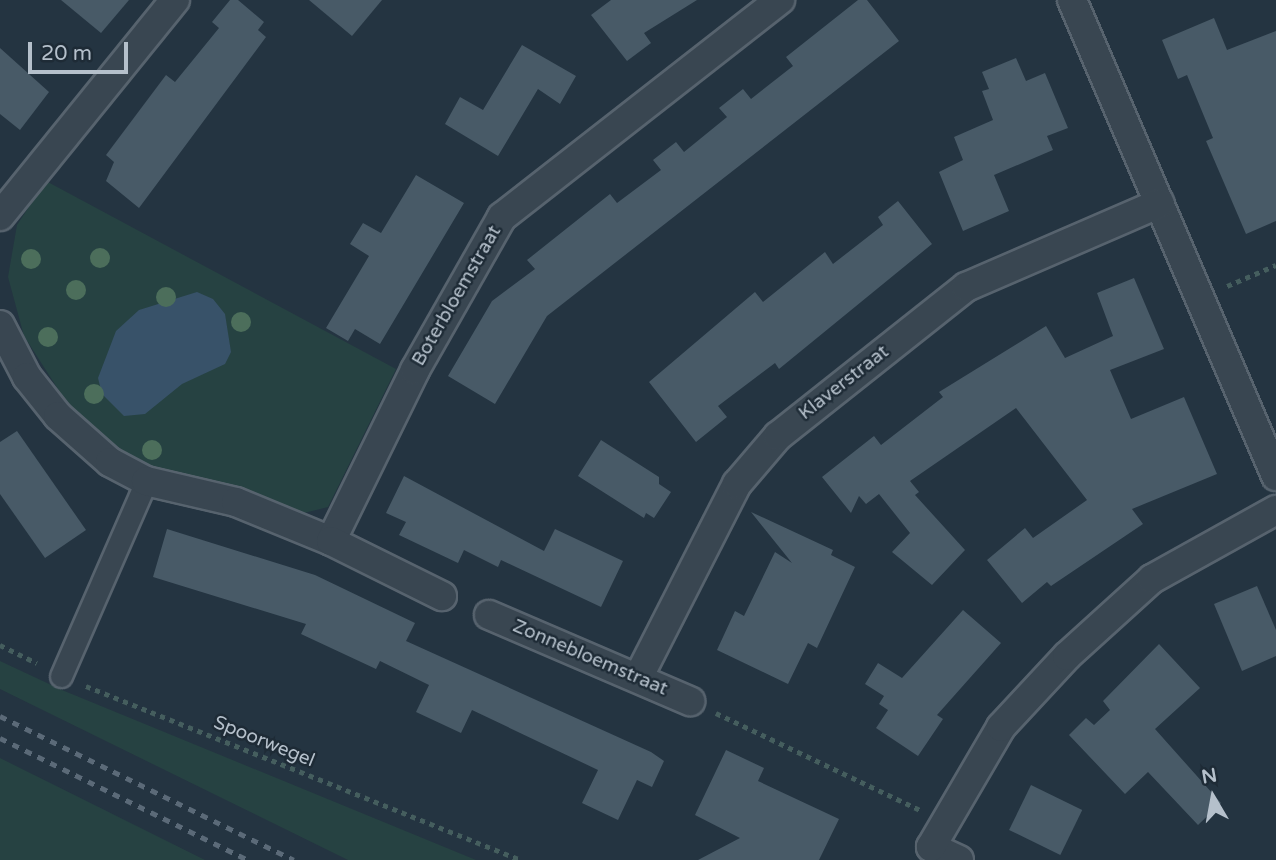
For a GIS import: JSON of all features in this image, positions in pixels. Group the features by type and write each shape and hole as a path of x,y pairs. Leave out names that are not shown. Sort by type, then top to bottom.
{"street":[{"path":"0,215 175,0"},
{"name":"Boterbloemstraat","path":"331,541 415,370 502,217 780,0"},
{"path":"1072,0 1276,476"},
{"name":"Klaverstraat","path":"638,678 737,484 778,436 966,286 1160,203"},
{"path":"0,326 27,377 58,416 110,462 146,481 236,502 331,541 442,596"},
{"path":"61,676 146,481"},
{"path":"959,860 931,847 1002,727 1067,656 1152,579 1276,510"},
{"name":"Zonnebloemstraat","path":"489,615 690,701"}],"path":[{"path":"1201,298 1276,265"},
{"name":"Spoorwegel","path":"0,645 61,676 520,860"},
{"path":"690,701 944,821"}],"green space":[{"path":"46,181 396,369 328,507 304,513 242,489 151,471 100,439 65,400 24,336 8,277 17,225"},
{"path":"0,661 62,690 476,860 348,860 0,689"},
{"path":"0,758 205,860 0,860"}],"water":[{"path":"197,292 213,299 225,314 231,352 225,364 182,384 145,414 124,416 102,394 98,378 116,331 139,310"}],"building":[{"path":"61,0 129,0 101,33"},
{"path":"230,0 238,0 264,22 258,30 266,37 139,208 106,181 114,162 106,155 166,75 175,82 219,28 212,22"},
{"path":"309,0 382,0 352,36"},
{"path":"611,0 697,0 644,33 651,43 627,61 591,15"},
{"path":"858,0 867,0 899,41 547,316 495,404 448,376 492,301 535,269 527,260 610,194 617,203 661,170 653,160 676,142 684,152 727,117 719,108 743,89 751,99 793,66 786,57"},
{"path":"1214,18 1227,50 1276,31 1276,221 1246,234 1206,141 1213,138 1187,75 1178,79 1162,40"},
{"path":"522,45 576,76 560,104 538,89 498,156 445,124 460,97 483,110"},
{"path":"0,48 49,92 20,130 0,114"},
{"path":"1016,58 1026,81 1045,73 1068,128 1047,136 1053,150 994,175 1009,211 963,231 939,172 963,160 954,137 993,120 982,91 989,89 982,72"},
{"path":"416,175 464,203 380,344 355,329 348,341 326,328 369,256 350,244 363,223 381,233"},
{"path":"898,201 932,244 779,369 775,363 718,406 727,417 696,442 649,382 755,292 763,302 825,252 833,264 883,225 878,217"},
{"path":"1134,278 1164,349 1110,370 1131,419 1184,397 1217,474 1132,509 1143,524 1051,586 1047,582 1022,603 987,560 1025,528 1033,538 1087,500 1016,408 910,481 919,492 915,495 965,550 932,585 892,552 910,533 879,494 866,504 859,496 851,513 822,477 874,436 881,445 943,397 939,392 1046,326 1065,358 1113,336 1097,293"},
{"path":"17,431 86,530 45,558 0,494 0,442"},
{"path":"601,440 659,477 659,484 671,492 654,518 646,513 644,518 578,476"},
{"path":"404,476 544,551 555,529 623,561 601,607 501,560 498,567 464,550 458,563 399,535 406,522 386,513"},
{"path":"751,512 833,550 831,555 855,567 817,648 808,643 788,684 717,650 735,611 744,616 775,552 792,563"},
{"path":"167,529 315,575 415,623 406,641 651,752 664,761 652,787 637,780 618,820 582,803 598,770 472,710 461,733 416,712 429,685 380,661 376,669 301,634 306,624 153,577"},
{"path":"1257,586 1276,630 1276,656 1242,671 1214,604"},
{"path":"963,610 1001,643 937,715 943,719 918,756 876,728 888,710 879,704 884,696 865,684 878,663 902,678"},
{"path":"1159,644 1200,688 1155,729 1221,803 1198,825 1148,772 1125,794 1069,735 1086,718 1094,725 1110,710 1103,701"},
{"path":"726,750 764,768 758,781 839,819 819,860 698,860 740,838 695,815"},
{"path":"1031,785 1082,810 1060,855 1009,830"}],"railway":[{"path":"0,716 294,860"},
{"path":"0,738 248,860"}]}
